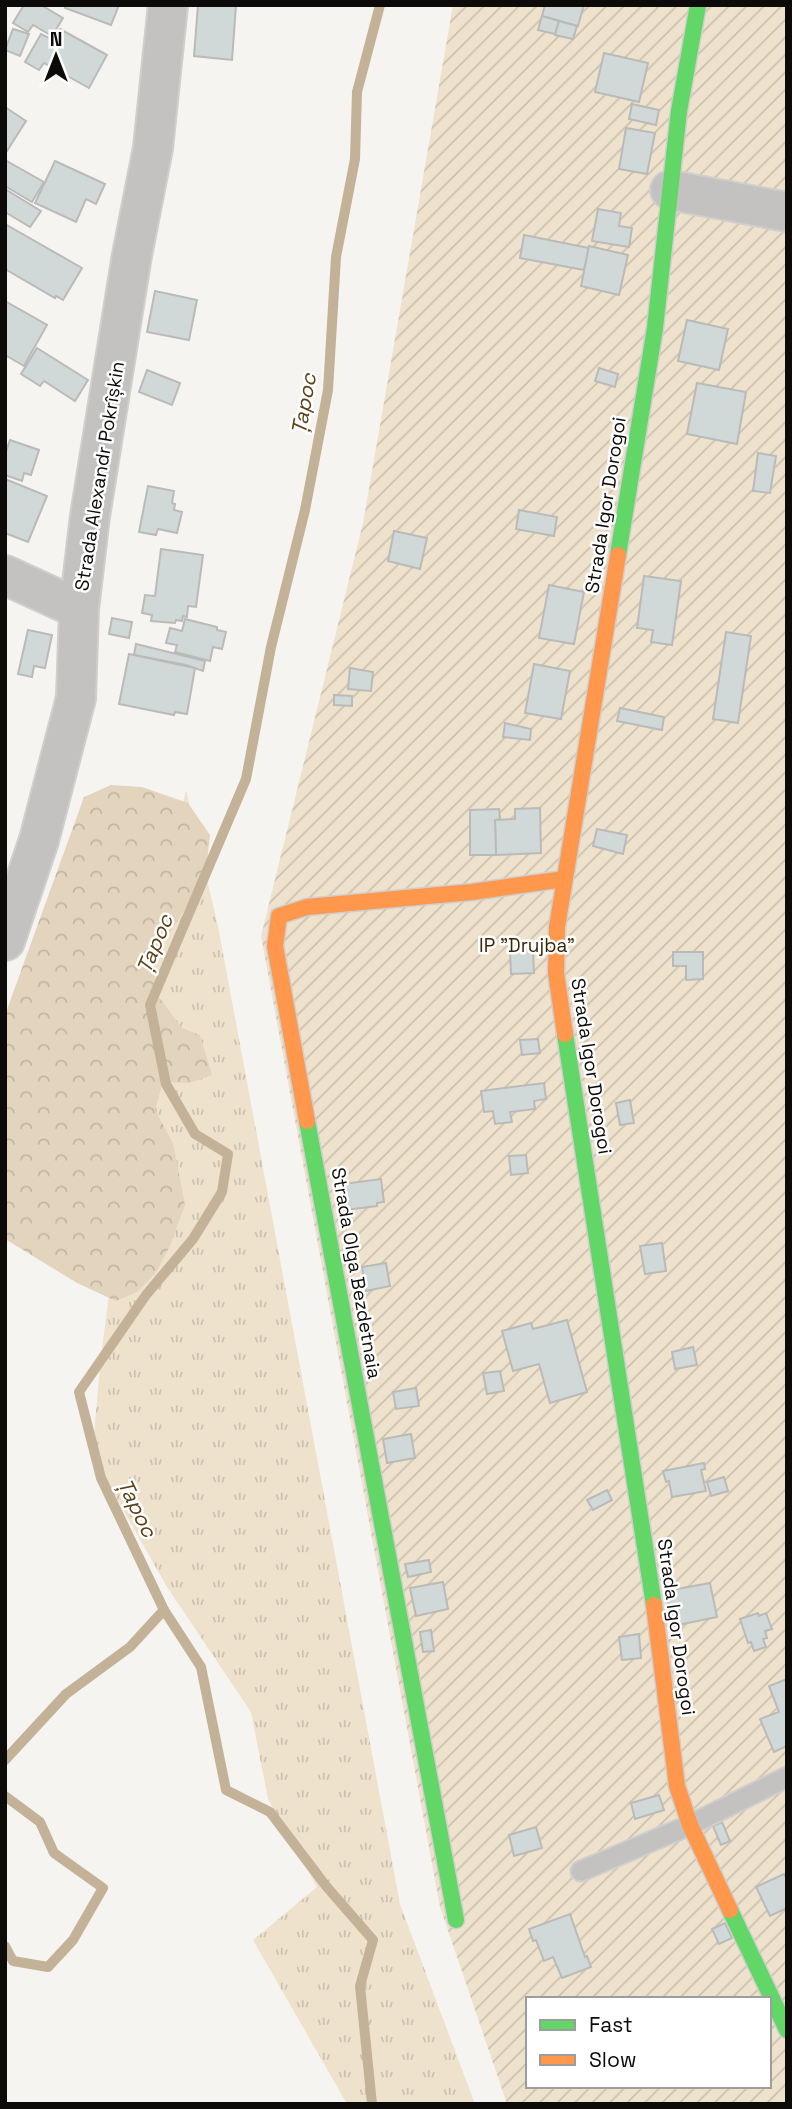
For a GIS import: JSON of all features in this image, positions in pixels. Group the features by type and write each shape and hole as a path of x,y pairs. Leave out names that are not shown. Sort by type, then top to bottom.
{"street":[{"name":"Strada Alexandr Pokrîșkin","path":"5,941 39,840 69,731 78,674 79,609 101,446 153,148 163,74 168,5"},
{"name":"Strada Igor Dorogoi","path":"698,5 679,111 655,328 564,879 557,927 556,973 653,1600 677,1786 690,1825 787,2030"},
{"path":"670,190 787,212"},
{"path":"5,575 79,609"},
{"name":"Strada Olga Bezdetnaia","path":"456,1920 275,946 279,916 307,907 472,892 564,879"}],"lane":[{"path":"581,1871 690,1825 787,1777"}],"green space":[{"name":"IP \"Drujba\"","path":"453,5 787,5 787,2104 507,2104 440,1907 261,936 363,523"},
{"path":"111,785 142,787 188,803 210,835 207,862 195,895 154,955 156,993 182,1028 200,1035 212,1075 189,1083 163,1082 155,1110 173,1143 185,1205 170,1246 155,1274 137,1292 116,1301 77,1283 5,1239 5,1015 84,797"},
{"path":"186,790 218,926 400,1904 475,2104 347,2104 253,1940 317,1887 268,1799 251,1712 167,1587 92,1455 101,1356 154,955"}],"building":[{"path":"24,5 41,5 63,18 52,36 33,25 28,32 13,23"},
{"path":"66,5 119,5 111,25 65,8"},
{"path":"198,5 236,5 232,60 194,56"},
{"path":"545,5 584,5 578,26 542,16"},
{"path":"542,16 559,21 555,34 538,30"},
{"path":"559,21 577,26 573,39 555,35"},
{"path":"13,29 29,34 20,56 5,50"},
{"path":"60,29 107,55 89,88 44,63 39,70 25,62 41,34 53,40"},
{"path":"604,53 648,63 639,102 595,92"},
{"path":"632,104 659,110 656,125 629,119"},
{"path":"5,107 26,121 5,154"},
{"path":"626,128 655,133 647,174 619,169"},
{"path":"5,160 44,182 32,202 5,186"},
{"path":"55,161 105,184 96,204 86,199 76,222 35,203"},
{"path":"5,189 41,211 30,227 5,212"},
{"path":"598,209 621,213 619,226 632,228 629,247 592,241"},
{"path":"5,224 82,268 63,300 5,269"},
{"path":"524,235 589,248 584,270 520,258"},
{"path":"589,246 628,255 619,295 581,286"},
{"path":"155,291 197,300 189,340 147,332"},
{"path":"5,301 47,325 24,366 5,355"},
{"path":"687,320 728,329 719,370 678,361"},
{"path":"37,348 88,380 75,401 44,381 40,386 21,374"},
{"path":"599,368 618,374 615,387 595,381"},
{"path":"147,370 180,383 172,405 139,392"},
{"path":"697,383 746,392 737,444 687,434"},
{"path":"10,440 39,450 31,475 24,473 22,481 5,475 5,454"},
{"path":"758,453 776,456 770,493 753,491"},
{"path":"5,479 47,496 28,542 5,533"},
{"path":"148,486 174,491 174,510 182,512 177,533 158,529 156,535 139,532"},
{"path":"519,510 557,517 554,536 516,529"},
{"path":"394,531 427,538 420,569 388,561"},
{"path":"161,549 203,555 196,607 188,606 187,617 183,616 182,621 176,620 175,623 151,621 152,615 142,613 145,595 155,596"},
{"path":"644,576 681,581 672,645 651,642 653,630 637,628"},
{"path":"549,585 584,592 574,644 539,638"},
{"path":"112,618 132,622 129,638 109,634"},
{"path":"185,619 226,632 222,649 213,647 210,661 175,652 177,645 166,643 170,628 182,631"},
{"path":"28,630 52,635 45,668 34,666 32,677 18,674"},
{"path":"726,632 751,636 738,723 713,719"},
{"path":"136,644 205,661 203,671 134,655"},
{"path":"129,654 195,668 187,714 175,712 174,715 119,704"},
{"path":"534,664 570,671 561,719 525,713"},
{"path":"350,668 373,672 371,691 348,689"},
{"path":"334,695 352,696 352,706 334,705"},
{"path":"620,708 664,717 662,730 617,721"},
{"path":"505,723 531,729 530,740 503,737"},
{"path":"540,808 541,853 496,855 495,820 515,819 515,809"},
{"path":"499,809 500,819 495,820 496,855 470,855 470,810"},
{"path":"597,829 627,835 623,854 593,846"},
{"path":"533,949 534,973 511,974 510,950"},
{"path":"673,952 703,952 703,979 686,980 686,966 673,966"},
{"path":"538,1039 540,1053 522,1055 520,1040"},
{"path":"544,1083 546,1099 534,1101 535,1109 510,1112 512,1122 495,1124 493,1111 484,1112 481,1091"},
{"path":"630,1100 634,1123 620,1125 616,1103"},
{"path":"526,1155 528,1173 511,1175 509,1156"},
{"path":"381,1179 384,1202 377,1203 377,1206 345,1210 342,1184"},
{"path":"662,1243 666,1271 645,1274 640,1246"},
{"path":"386,1263 390,1286 366,1291 362,1267"},
{"path":"567,1320 587,1392 550,1403 539,1364 513,1371 502,1331 531,1323 533,1329"},
{"path":"693,1347 697,1365 675,1369 672,1352"},
{"path":"500,1371 504,1391 487,1394 483,1373"},
{"path":"416,1388 419,1406 396,1409 393,1392"},
{"path":"411,1434 415,1458 387,1463 383,1439"},
{"path":"704,1463 705,1469 701,1470 706,1491 672,1497 669,1481 666,1482 663,1471"},
{"path":"724,1477 728,1491 711,1496 707,1482"},
{"path":"607,1490 612,1500 593,1510 587,1500"},
{"path":"429,1560 431,1572 408,1577 405,1564"},
{"path":"443,1582 448,1609 416,1616 410,1588"},
{"path":"710,1583 717,1617 673,1626 666,1591"},
{"path":"758,1613 759,1616 766,1613 772,1629 765,1631 767,1638 763,1639 766,1647 754,1651 751,1642 748,1643 740,1619"},
{"path":"431,1630 434,1651 423,1652 420,1632"},
{"path":"639,1634 641,1658 622,1660 619,1637"},
{"path":"787,1679 787,1746 774,1752 760,1719 779,1712 769,1686"},
{"path":"659,1795 664,1810 635,1819 631,1803"},
{"path":"722,1822 730,1841 721,1845 713,1826"},
{"path":"536,1827 542,1848 514,1856 509,1835"},
{"path":"784,1874 787,1879 787,1908 770,1916 756,1887"},
{"path":"570,1914 591,1967 562,1978 553,1957 544,1961 529,1929"},
{"path":"725,1923 732,1938 719,1944 712,1929"}],"waterway":[{"name":"Țapoc","path":"5,1760 66,1694 130,1647 164,1610 101,1478 79,1392 146,1295 193,1239 222,1192 228,1154 195,1134 166,1084 150,1005 246,779 271,647 305,510 328,390 336,257 355,159 357,92 380,5"},
{"path":"164,1610 201,1667 226,1790 270,1812 326,1886 373,1940 360,1986 372,2104"},
{"name":"Țapoc","path":"5,1796 40,1822 54,1853 103,1888 73,1940 48,1967 13,1961 5,1946"}],"traffic: fast":[{"path":"618,555 655,328 679,111 698,5"},
{"path":"565,1034 654,1605"},
{"path":"307,1121 456,1920"},
{"path":"730,1910 787,2030"}],"traffic: slow":[{"path":"565,1034 556,973 557,927 618,555"},
{"path":"307,1121 275,946 279,916 307,907 472,892 564,879"},
{"path":"654,1605 677,1786 690,1825 730,1910"}]}
